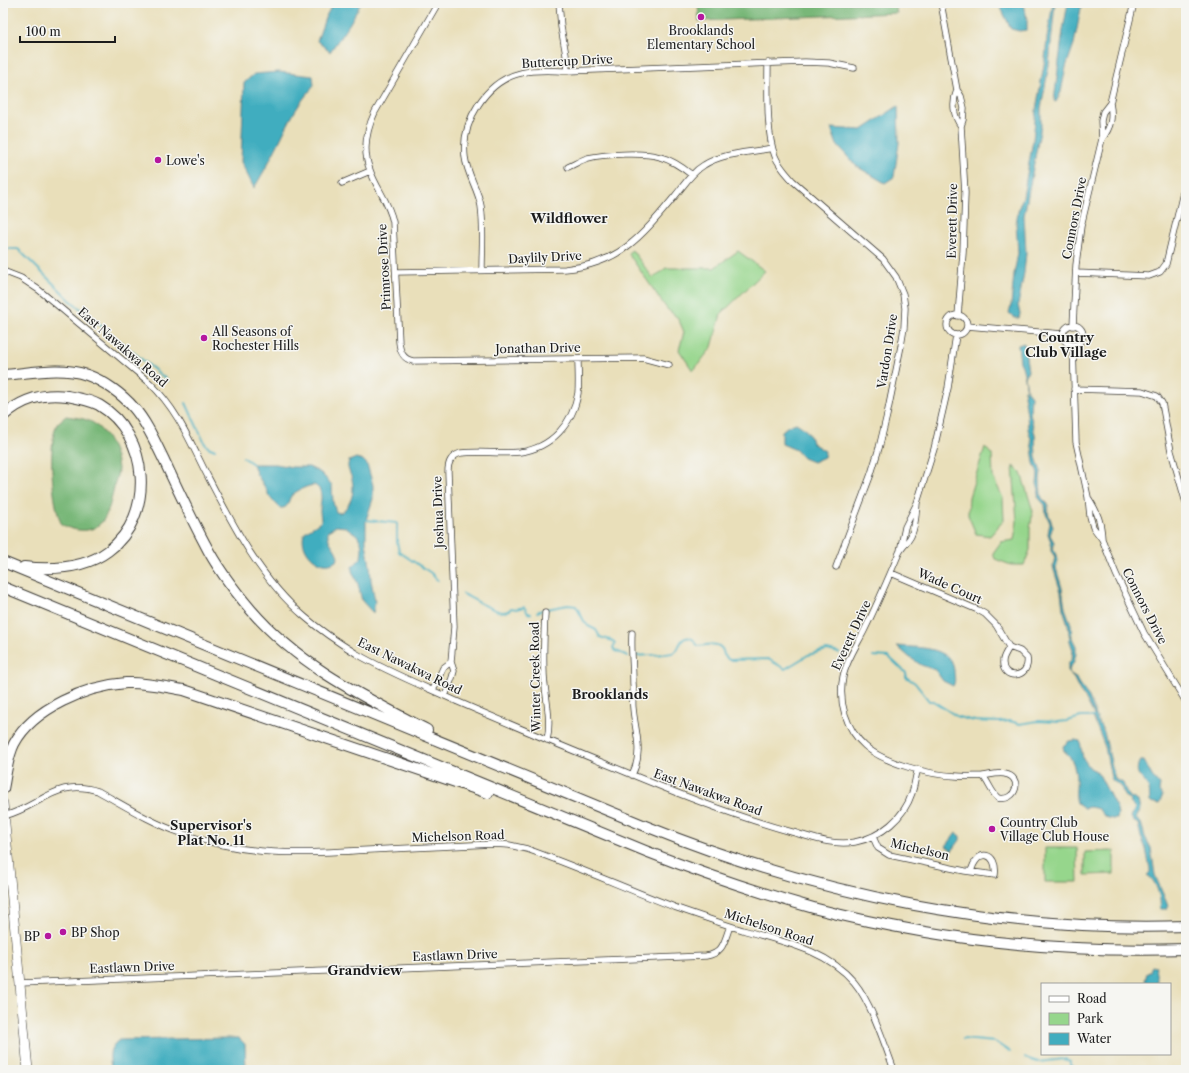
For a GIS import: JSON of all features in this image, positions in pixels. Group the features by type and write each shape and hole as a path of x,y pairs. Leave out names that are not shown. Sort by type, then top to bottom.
{"highway":[{"path":"3,375 69,371 87,376 121,395 134,408 149,430 206,546 234,590 265,626 301,657 340,683 486,760"},
{"path":"3,416 14,406 27,399 43,395 61,395 80,398 99,405 112,415 123,427 133,446 140,470 140,504 135,518 119,542 108,551 88,562 70,566 44,568 8,564"},
{"path":"8,564 694,845 770,871 857,894 946,911 1026,921 1113,926 1186,926"},
{"path":"3,587 648,852 720,879 812,907 937,933 1011,943 1104,949 1186,949"},
{"path":"3,789 9,760 14,745 22,732 32,721 46,710 83,693 103,686 127,683 149,684 184,690 572,821"}],"main road":[{"path":"3,803 28,1070"}],"street":[{"name":"Primrose Drive","path":"407,359 400,349 394,227 392,216 387,203 370,171 366,155 366,142 371,120 438,3"},
{"path":"559,3 560,27 566,56 567,71"},
{"name":"Everett Drive","path":"941,3 957,90 961,96 964,108 961,126 965,216 958,316"},
{"name":"Connors Drive","path":"1074,326 1076,273 1081,226 1102,139 1101,121 1104,112 1110,103 1134,3"},
{"name":"Buttercup Drive","path":"482,270 481,208 466,164 466,134 471,119 479,104 489,92 507,78 528,72 768,63 822,62 854,68"},
{"name":"Vardon Drive","path":"768,63 772,148 781,166 793,181 883,259 896,277 904,299 904,328 896,375 881,440 871,474 836,567"},
{"name":"Everett Drive","path":"957,90 954,98 954,109 956,120 961,126"},
{"name":"Connors Drive","path":"1102,139 1108,130 1112,114 1110,103"},
{"name":"Daylily Drive","path":"396,272 565,269 581,267 606,259 628,247 640,236 692,175 703,166 717,158 772,148"},
{"path":"568,167 587,159 600,156 646,155 659,156 673,162 692,175"},
{"path":"342,183 370,171"},
{"path":"1076,273 1149,276 1160,272 1166,264 1186,180"},
{"name":"East Nawakwa Road","path":"3,271 21,278 39,290 146,379 164,397 184,428 238,535 261,568 284,598 304,617 328,636 358,655 445,696 546,740 632,775 738,816 819,840 834,843 846,843 873,837 884,830 893,823 908,804 913,791 918,769"},
{"path":"958,316 966,320 967,326 965,332 956,335 950,332 948,325 950,319 958,316"},
{"path":"967,326 1063,334"},
{"path":"1074,326 1081,330 1083,336 1080,341 1073,345 1067,343 1063,334 1067,327 1074,326"},
{"name":"Everett Drive","path":"956,335 948,388 927,472 917,503 905,527 900,551 891,573 877,606 845,668 842,686 842,705 847,721 857,738 875,754 891,762 948,775 983,776 1004,774 1011,776 1015,782 1014,793 1007,798 998,798 992,792 989,783 983,776"},
{"name":"Connors Drive","path":"1073,345 1076,442 1088,497 1090,516 1102,539 1116,574 1144,633 1186,702"},
{"name":"Jonathan Drive","path":"407,359 414,361 643,358 669,365"},
{"name":"Joshua Drive","path":"445,696 454,671 451,662 454,626 448,472 450,461 453,457 461,453 525,451 540,446 554,437 565,426 575,403 578,386 578,359"},
{"path":"1074,389 1147,392 1157,396 1162,403 1171,451 1186,503"},
{"name":"Everett Drive","path":"900,551 911,536 915,524 917,503"},
{"name":"Wade Court","path":"891,573 985,614 996,625 1009,647 1020,651 1027,658 1025,670 1018,675 1007,672 1003,664 1003,660 1009,647"},
{"name":"Winter Creek Road","path":"546,612 544,675 549,731 546,740"},
{"path":"632,633 631,651 634,684 633,709 638,747 638,762 632,775"},
{"path":"433,690 443,668 451,662"},
{"name":"Michelson Road","path":"4,816 21,811 57,790 75,786 87,787 98,791 151,821 181,834 247,850 312,853 467,845 509,845 548,856 643,895 730,926 807,950 830,961 854,982 863,996 894,1070"},
{"name":"Michelson","path":"873,837 878,848 889,855 971,872 995,876 995,863 992,858 988,856 979,857 973,863 971,872"},
{"name":"Eastlawn Drive","path":"20,983 706,956 717,953 721,949 730,926"}],"green space":[{"name":"Brooklands Elementary School","path":"698,3 894,3 897,13 699,21"},
{"path":"632,250 653,278 666,268 714,268 738,251 765,271 721,314 712,347 693,371 679,350 684,332 678,318 667,309 628,253"},
{"path":"66,416 87,420 94,423 105,434 114,451 117,463 118,473 107,513 100,524 87,530 73,529 63,525 60,521 56,505 52,469 54,433 57,424"},
{"path":"985,447 992,455 993,477 1003,498 1004,520 990,536 976,534 968,515 969,497"},
{"path":"1013,466 1021,473 1033,511 1030,529 1030,550 1024,565 1011,565 995,559 993,553 1001,542 1014,540 1017,522"},
{"path":"1045,848 1077,848 1078,882 1045,882"},
{"path":"1114,851 1114,874 1085,875 1085,852"}],"water":[{"path":"333,3 361,3 350,23 330,52 317,41 325,18"},
{"path":"1001,3 1024,3 1027,30 1019,31 1011,29 1002,10"},
{"path":"1053,3 1055,3 1049,65 1041,108 1041,126 1024,216 1026,253 1018,305 1020,314 1019,318 1015,318 1009,313 1018,253 1016,223 1019,207 1023,197 1033,140 1036,110"},
{"path":"1068,3 1082,3 1074,44 1066,67 1061,92 1056,102 1054,101"},
{"path":"279,72 313,76 314,86 300,103 290,120 254,188 241,162 244,83 254,74"},
{"path":"898,106 899,143 894,177 885,183 856,166 837,145 831,128 862,130"},
{"path":"1024,343 1028,371 1025,377 1020,362 1018,345"},
{"path":"1025,377 1027,391 1031,396 1030,413 1035,435 1036,457 1041,472 1041,495 1048,504 1048,513 1053,526 1050,535 1054,542 1053,548 1058,560 1056,568 1062,588 1065,608 1071,624 1072,638 1076,646 1076,654 1069,671 1071,675 1077,679 1089,697 1104,732 1115,779 1123,783 1128,796 1138,801 1140,810 1136,819 1141,823 1145,837 1151,848 1155,875 1168,906 1167,909 1160,909 1158,890 1156,885 1147,875 1150,872 1150,869 1146,849 1138,824 1133,821 1131,817 1135,808 1131,804 1130,800 1124,796 1121,786 1111,778 1105,747 1093,717 1094,715 1074,679 1068,672 1068,663 1072,659 1073,650 1070,641 1068,624 1063,609 1061,592 1053,567 1055,557 1051,551 1051,542 1048,534 1050,523 1046,514 1045,505 1038,497 1038,473 1034,463 1024,395 1026,386"},
{"path":"796,423 807,431 812,443 825,451 824,457 813,462 803,458 796,450 782,444 782,431 788,426"},
{"path":"356,458 363,460 367,464 373,485 373,499 366,520 366,542 375,601 373,613 362,601 358,584 352,571 352,567 361,558 361,542 357,535 346,527 336,526 328,531 328,535 338,559 332,563 326,564 320,563 314,559 308,554 303,541 305,532 321,521 320,490 314,485 303,488 290,497 287,506 280,508 269,496 256,473 253,464 276,464 292,467 309,467 321,473 332,485 333,502 336,512 340,513 347,507 351,499 353,484 348,463"},
{"path":"897,646 931,649 946,656 951,662 954,670 955,680 953,686 943,681 935,670 921,665"},
{"path":"1069,741 1080,741 1083,758 1090,768 1096,771 1100,776 1117,809 1117,819 1106,817 1099,809 1090,807 1084,808 1077,803 1075,768 1072,760 1064,751 1063,746"},
{"path":"1144,761 1152,776 1160,785 1159,792 1163,795 1159,804 1150,802 1149,790 1138,774 1137,771 1139,762"},
{"path":"956,833 960,836 960,840 952,851 946,846"},
{"path":"1152,966 1156,967 1156,983 1146,983 1145,980 1147,973 1150,972"},
{"path":"239,1038 245,1044 246,1070 111,1070 110,1053 115,1043 119,1040"}],"waterway":[{"path":"3,249 18,249 70,300 168,381"},
{"path":"186,403 205,444 215,450"},
{"path":"243,457 253,464"},
{"path":"366,520 397,523 397,542 399,552 431,573 438,581"},
{"path":"463,594 499,611 506,612 511,608 516,609 524,607 528,613 531,614"},
{"path":"547,609 568,605 576,606 588,626 596,630 600,637 613,641 615,643 613,648 616,651 628,656"},
{"path":"537,612 542,610"},
{"path":"634,656 672,653 677,651 682,640 688,638 693,640 698,646 711,644 718,645 721,647 724,655 729,660 768,659 785,669 808,655 827,650 839,653"},
{"path":"873,656 889,657 906,673 906,677 915,683 929,701 933,701 958,717 975,721 1010,721 1020,724 1037,721 1058,722 1081,717 1093,717"},
{"path":"963,1039 995,1042 1010,1052"},
{"path":"1025,1058 1038,1062 1065,1059 1070,1061 1070,1065 1078,1070"},
{"path":"1152,1070 1166,1070"}],"place":[{"name":"Brooklands Elementary School","path":"701,17"},
{"name":"Lowe's","path":"158,160"},
{"name":"All Seasons of Rochester Hills","path":"204,338"},
{"name":"Country Club Village Club House","path":"992,829"},
{"name":"BP Shop","path":"63,932"},
{"name":"BP","path":"48,936"}],"district":[{"name":"Wildflower","path":"569,218"},
{"name":"Country Club Village","path":"1066,344"},
{"name":"Brooklands","path":"610,694"},
{"name":"Supervisor's Plat No. 11","path":"211,832"},
{"name":"Grandview","path":"365,970"}]}
